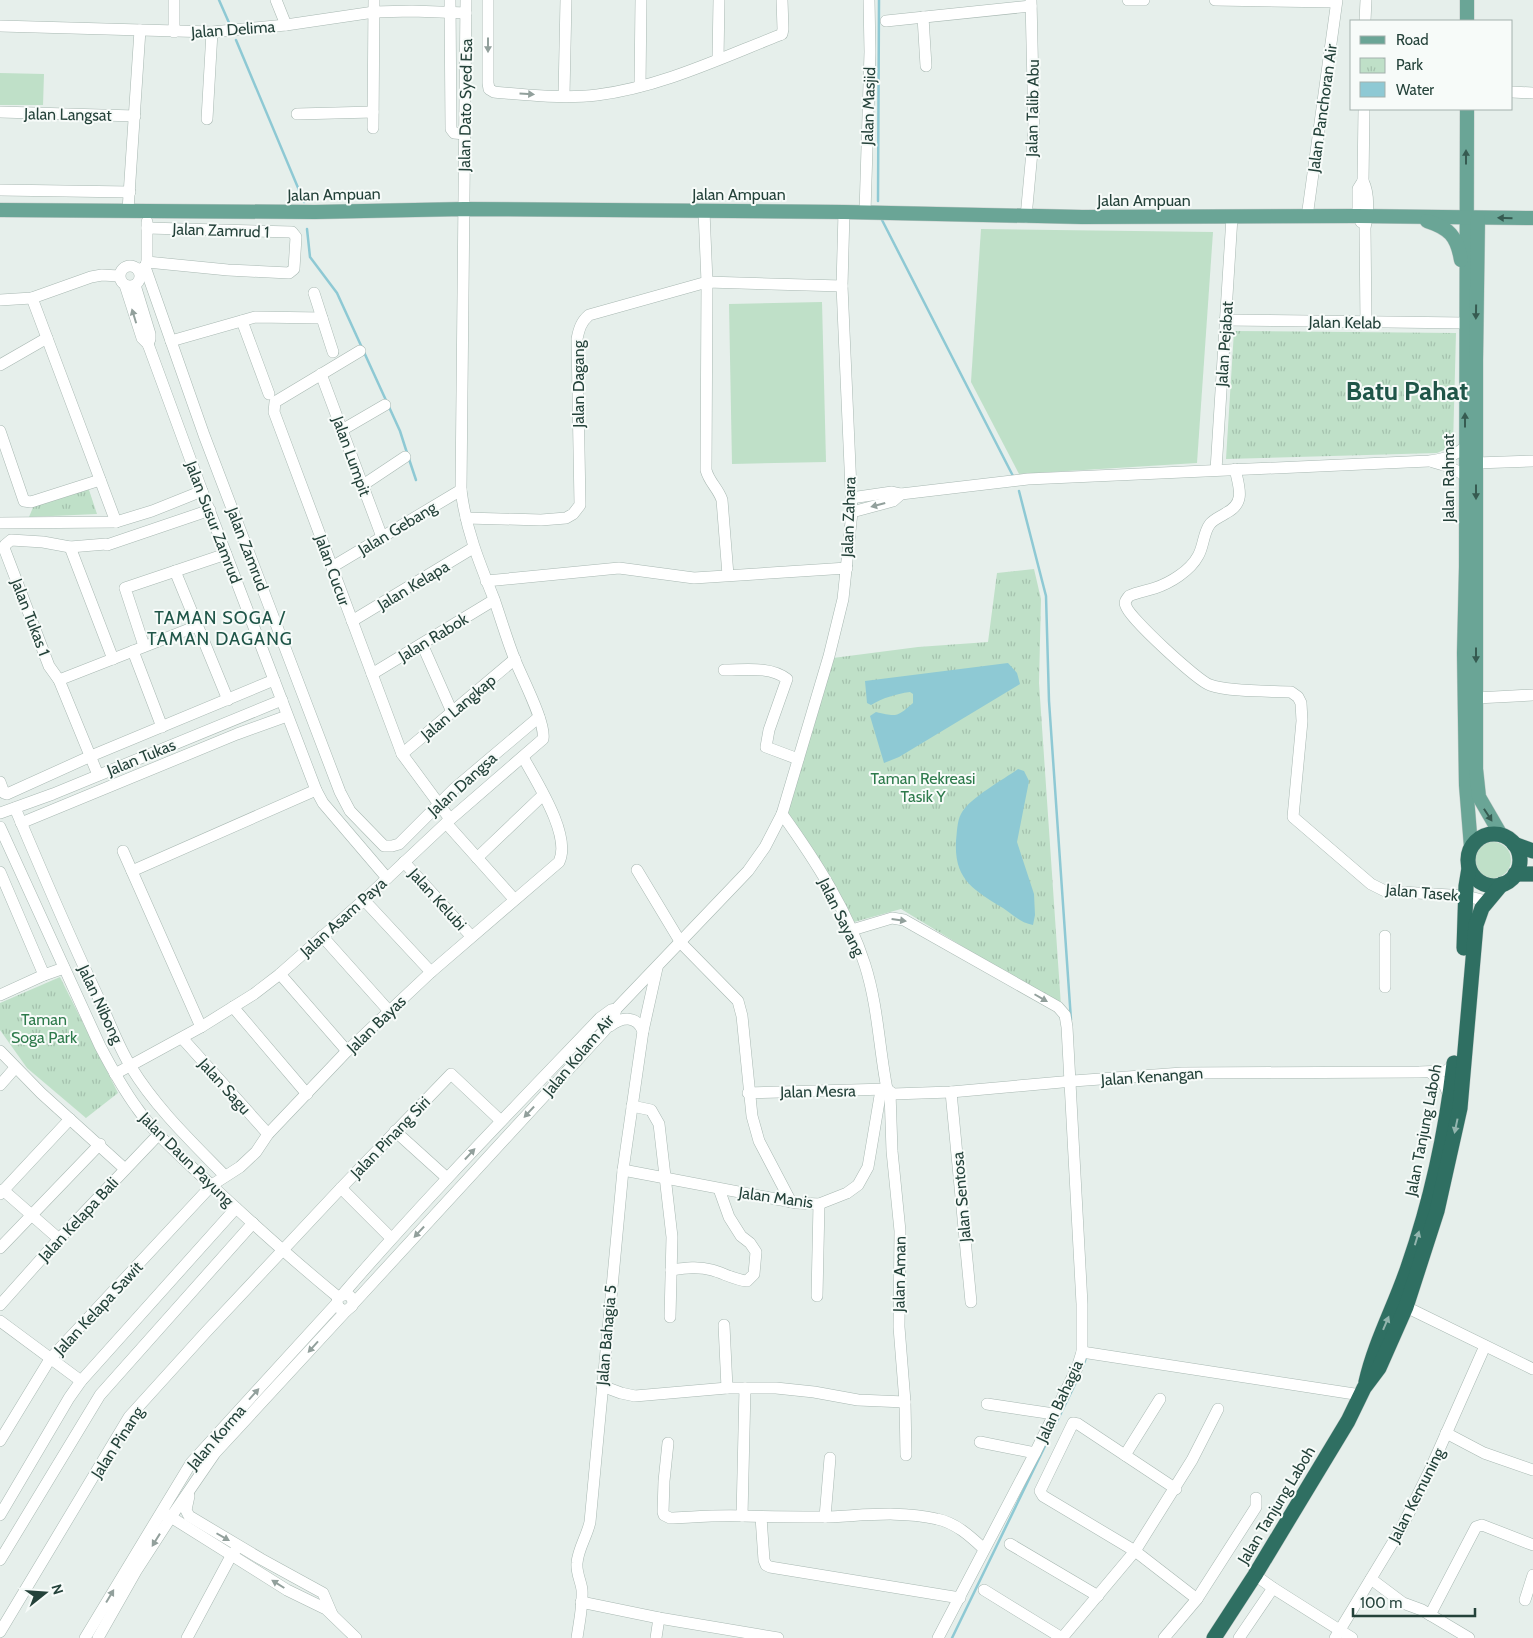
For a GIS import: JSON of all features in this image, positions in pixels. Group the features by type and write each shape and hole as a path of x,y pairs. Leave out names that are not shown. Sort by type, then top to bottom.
{"highway":[{"path":"1514,844 1519,859 1518,867 1512,878 1502,884 1486,884 1479,881 1469,868 1471,847 1481,837 1488,835 1501,835 1514,844 1533,850"},
{"name":"Jalan Tanjung Laboh","path":"1400,1304 1425,1250 1442,1194 1460,1108 1456,1073 1463,976 1466,886 1469,868"},
{"path":"1515,874 1533,874"},
{"name":"Jalan Tanjung Laboh","path":"1214,1638 1348,1421 1363,1391 1379,1368 1400,1304 1408,1266 1435,1178 1456,1073 1478,916 1486,901 1502,884"}],"main road":[{"path":"1467,0 1467,20"},
{"name":"Jalan Rahmat","path":"1466,110 1472,218 1476,360 1477,788 1484,808 1501,835"},
{"name":"Jalan Ampuan","path":"0,210 315,212 464,209 865,212 1026,216 1307,217 1363,220 1533,218"},
{"path":"1417,218 1444,228 1452,235 1459,246 1466,282"},
{"name":"Jalan Rahmat","path":"1471,847 1466,785 1464,653 1465,323 1466,282 1472,218"}],"street":[{"path":"174,0 174,32"},
{"path":"276,0 286,25"},
{"path":"373,128 374,0"},
{"name":"Jalan Dato Syed Esa","path":"464,209 466,0"},
{"path":"488,0 489,89 494,92 526,95 564,96 597,95 640,86 682,74 782,34 782,0"},
{"path":"564,96 566,0"},
{"path":"640,86 642,0"},
{"path":"718,59 719,0"},
{"name":"Jalan Masjid","path":"865,212 870,52 869,0"},
{"path":"1128,0 1144,0"},
{"path":"1215,0 1337,1"},
{"path":"1365,20 1366,0"},
{"name":"Jalan Panchoran Air","path":"1307,217 1337,1"},
{"path":"886,21 1031,3"},
{"name":"Jalan Talib Abu","path":"1026,216 1034,130 1031,3"},
{"path":"450,6 451,129 454,133 465,134"},
{"name":"Jalan Delima","path":"0,26 212,32 286,25 374,12 412,11 450,6 466,13"},
{"path":"923,17 926,66"},
{"path":"128,210 140,30"},
{"path":"208,120 212,32"},
{"path":"1513,92 1533,93"},
{"path":"1364,110 1363,181 1358,189 1363,220 1366,323"},
{"name":"Jalan Langsat","path":"0,112 135,116"},
{"path":"297,114 373,112"},
{"path":"0,190 130,192"},
{"path":"464,209 462,490 466,518 473,548 539,717"},
{"name":"Jalan Zamrud","path":"146,210 147,228 144,266 204,435 344,801 350,811 384,846"},
{"path":"704,211 707,282 706,470 708,479 719,492 722,500 728,575"},
{"name":"Jalan Zahara","path":"616,1009 748,871 765,847 782,814 829,656 843,599 852,512 842,286 844,212"},
{"name":"Jalan Pejabat","path":"1216,470 1232,217"},
{"name":"Jalan Zamrud 1","path":"144,266 289,273 294,268 296,237 292,232 147,228"},
{"path":"0,300 32,298 91,277 102,275 126,282 140,278 144,266 127,266 122,270 126,282"},
{"name":"Jalan Susur Zamrud","path":"126,282 142,338 148,344 316,790 323,803 387,878"},
{"name":"Jalan Dagang","path":"466,518 540,520 566,518 573,514 580,505 577,339 583,320 594,313 707,282 842,286"},
{"path":"314,293 333,352"},
{"path":"32,298 116,522"},
{"path":"171,341 255,317 322,318"},
{"path":"242,320 269,394"},
{"name":"Jalan Kelab","path":"1225,320 1465,323"},
{"path":"0,365 47,338"},
{"name":"Jalan Cucur","path":"360,350 276,402 274,412 402,754 439,804 448,821 514,900"},
{"name":"Jalan Lumpit","path":"321,374 382,537"},
{"path":"342,430 385,404"},
{"path":"0,431 24,501 31,502 100,480"},
{"path":"184,442 204,435"},
{"path":"851,498 892,492 901,494 1028,479 1428,461 1455,455 1465,447"},
{"path":"363,485 404,457"},
{"path":"1428,461 1447,466 1465,475"},
{"path":"1476,463 1533,461"},
{"name":"Jalan Tasek","path":"1236,469 1240,493 1238,505 1213,520 1207,528 1197,558 1185,571 1157,588 1129,596 1125,602 1126,608 1148,632 1207,684 1219,688 1291,692 1298,697 1301,704 1302,721 1293,817 1371,884 1385,891 1466,896 1486,901"},
{"name":"Jalan Gebang","path":"332,567 462,490"},
{"path":"0,523 116,522 152,511 202,491"},
{"path":"852,512 893,501 901,494"},
{"name":"Jalan Tukas 1","path":"98,775 59,680 49,666 4,548 7,542 11,540 43,542 70,547 107,545 210,510"},
{"path":"70,547 113,660"},
{"name":"Jalan Kelapa","path":"352,621 473,548"},
{"path":"144,646 125,588 226,554"},
{"path":"486,581 619,568 694,578 846,568"},
{"path":"175,571 228,700"},
{"name":"Jalan Rabok","path":"372,674 494,600"},
{"path":"255,626 273,617"},
{"path":"59,680 197,626"},
{"path":"422,644 452,712"},
{"path":"133,651 162,727"},
{"name":"Jalan Langkap","path":"402,754 515,659"},
{"path":"724,670 761,670 779,674 788,679 769,730 766,747 798,759"},
{"path":"0,782 4,793 8,794 91,756 274,680"},
{"path":"1476,698 1533,695"},
{"name":"Jalan Tukas","path":"0,814 282,700"},
{"path":"21,822 237,734 287,716"},
{"name":"Jalan Dangsa","path":"384,846 399,844 455,788 539,717"},
{"name":"Jalan Asam Paya","path":"115,1074 131,1067 201,1027 280,974 364,900 448,821 543,739 543,729 539,717"},
{"path":"477,858 543,795 523,757"},
{"path":"455,788 467,805"},
{"path":"132,871 316,790"},
{"name":"Jalan Bayas","path":"212,1185 240,1167 256,1152 268,1134 347,1051 389,1011 471,936 559,862 562,856 562,847 552,814 543,795"},
{"name":"Jalan Nibong","path":"15,808 82,964 131,1067 158,1104 225,1176"},
{"name":"Jalan Sayang","path":"782,814 833,894 852,930 866,966 876,1010 886,1090"},
{"name":"Jalan Daun Payung","path":"0,826 64,968 115,1074 137,1109 158,1135 283,1250 339,1298 351,1297 349,1307"},
{"path":"123,851 201,1027"},
{"name":"Jalan Kelubi","path":"404,862 471,936"},
{"path":"637,870 681,943 738,1001 742,1016 748,1093 752,1116 759,1141 791,1202"},
{"path":"0,872 44,975"},
{"path":"364,900 431,972"},
{"name":"Jalan Bahagia","path":"852,930 892,918 904,920 1058,1007 1065,1015 1075,1081 1082,1304 1088,1352 1077,1368 984,1549 960,1598 945,1636"},
{"path":"322,936 389,1011"},
{"path":"1385,936 1385,987"},
{"name":"Jalan Bahagia 5","path":"577,1638 582,1589 577,1574 577,1563 590,1522 623,1170 646,1010 657,966"},
{"path":"0,995 64,968"},
{"path":"280,974 347,1051"},
{"path":"629,995 638,996 646,1010"},
{"path":"233,1007 307,1094"},
{"name":"Jalan Kolam Air","path":"349,1307 604,1031 613,1020 616,1009"},
{"name":"Jalan Kolam Air","path":"339,1298 391,1238 501,1121 600,1018 607,1012 616,1009"},
{"path":"604,1031 617,1021 625,1019 633,1019 640,1024 643,1030"},
{"name":"Jalan Sagu","path":"182,1038 268,1134"},
{"path":"0,1051 125,1169"},
{"path":"0,1086 16,1068"},
{"name":"Jalan Kenangan","path":"886,1090 893,1094 951,1092 1204,1072 1419,1072 1446,1070 1456,1073"},
{"name":"Jalan Kenangan","path":"1419,1072 1432,1074 1456,1073"},
{"name":"Jalan Pinang Siri","path":"283,1250 451,1074 501,1121"},
{"path":"1432,1074 1444,1084 1450,1097"},
{"name":"Jalan Mesra","path":"748,1093 886,1090"},
{"name":"Jalan Manis","path":"623,1170 791,1202 819,1204 847,1193 858,1185 868,1167 886,1090"},
{"name":"Jalan Aman","path":"886,1090 900,1231 899,1327 905,1402 906,1455"},
{"name":"Jalan Sentosa","path":"951,1092 971,1302"},
{"path":"632,1106 651,1110 659,1124 672,1237 670,1317"},
{"path":"59,1240 2,1192 70,1119"},
{"path":"395,1131 447,1178"},
{"name":"Jalan Kelapa Bali","path":"0,1305 158,1135"},
{"path":"0,1248 100,1144"},
{"name":"Jalan Kelapa Sawit","path":"0,1442 50,1359 212,1185"},
{"path":"341,1188 391,1238"},
{"path":"671,1270 700,1268 719,1272 741,1281 747,1281 754,1274 756,1252 750,1243 741,1236 728,1217 719,1189"},
{"path":"817,1296 819,1204"},
{"path":"0,1515 81,1381 236,1208"},
{"path":"0,1560 100,1395 254,1223"},
{"name":"Jalan Pinang","path":"0,1632 129,1418 283,1250"},
{"name":"Jalan Korma","path":"98,1638 136,1572 191,1462 339,1298"},
{"path":"1400,1304 1533,1369"},
{"name":"Jalan Korma","path":"85,1638 166,1514 190,1491 215,1453 349,1307"},
{"path":"0,1321 81,1381"},
{"path":"724,1325 727,1388"},
{"name":"Jalan Kemuning","path":"1337,1634 1414,1504 1485,1346"},
{"path":"1088,1352 1363,1391"},
{"path":"602,1386 635,1396 727,1388 776,1388 814,1392 858,1400 905,1402"},
{"path":"742,1516 744,1388"},
{"path":"1125,1455 1160,1399"},
{"path":"987,1404 1054,1414"},
{"path":"984,1590 1062,1638 1135,1551 1176,1489 1218,1409"},
{"path":"1176,1489 1078,1424 1073,1423 1040,1491 1043,1496 1135,1551 1196,1599"},
{"path":"1446,1433 1484,1453 1533,1470"},
{"path":"980,1442 1035,1453"},
{"path":"668,1443 664,1481 664,1515 670,1518 742,1516 824,1517 881,1514 936,1519 962,1529 984,1549"},
{"path":"824,1517 830,1458"},
{"path":"190,1491 186,1510 189,1516 256,1556 324,1593 332,1616"},
{"path":"1164,1638 1196,1599 1256,1507 1256,1498"},
{"path":"166,1514 287,1590 326,1609 356,1638"},
{"path":"761,1517 764,1560 766,1565 770,1567 960,1598"},
{"path":"1430,1615 1476,1527 1482,1525 1533,1545"},
{"path":"1010,1544 1098,1596"},
{"path":"186,1638 231,1556 239,1546"},
{"path":"249,1566 256,1556"},
{"path":"1255,1574 1337,1634 1352,1638"},
{"path":"1525,1600 1533,1575"},
{"path":"1371,1579 1403,1603 1430,1615 1469,1638"},
{"path":"1239,1638 1273,1588"},
{"path":"581,1602 732,1634 778,1638"},
{"path":"656,1638 659,1618"}],"green space":[{"path":"0,73 44,74 43,105 0,105"},
{"path":"981,229 1213,232 1197,463 1019,474 971,382"},
{"path":"822,302 826,462 732,464 729,304"},
{"path":"1234,331 1456,333 1453,446 1437,453 1226,459"},
{"path":"88,487 97,514 29,517 34,505"},
{"name":"Taman Rekreasi Tasik Y","path":"1034,569 1041,599 1039,683 1061,1006 901,909 854,922 787,811 833,658 918,647 988,642 997,573"},
{"path":"1493,842 1500,843 1506,847 1510,853 1510,867 1506,873 1500,877 1493,878 1486,877 1480,873 1476,867 1475,860 1476,853 1480,847 1486,843"},
{"name":"Taman Soga Park","path":"60,977 118,1093 86,1118 27,1068 0,1030 0,1003"}],"water":[{"path":"1008,663 1017,673 1020,684 899,757 884,763 870,716 876,712 888,715 900,713 913,703 913,694 910,692 894,695 871,705 867,703 865,681"},
{"path":"1018,769 1024,771 1029,781 1017,842 1034,894 1035,915 1033,925 1017,918 975,889 962,875 956,854 958,824 965,808"}],"waterway":[{"path":"219,0 230,25"},
{"path":"878,201 879,0"},
{"path":"236,40 304,202"},
{"path":"882,220 1013,476"},
{"path":"307,229 310,257 337,293 400,431 407,453"},
{"path":"409,459 416,480"},
{"path":"1019,491 1046,596 1049,701 1071,1020"},
{"path":"1083,1366 1087,1355"},
{"path":"952,1638 1078,1378"}],"district":[{"name":"Batu Pahat","path":"1407,391"},
{"name":"TAMAN SOGA / TAMAN DAGANG","path":"220,628"}]}
